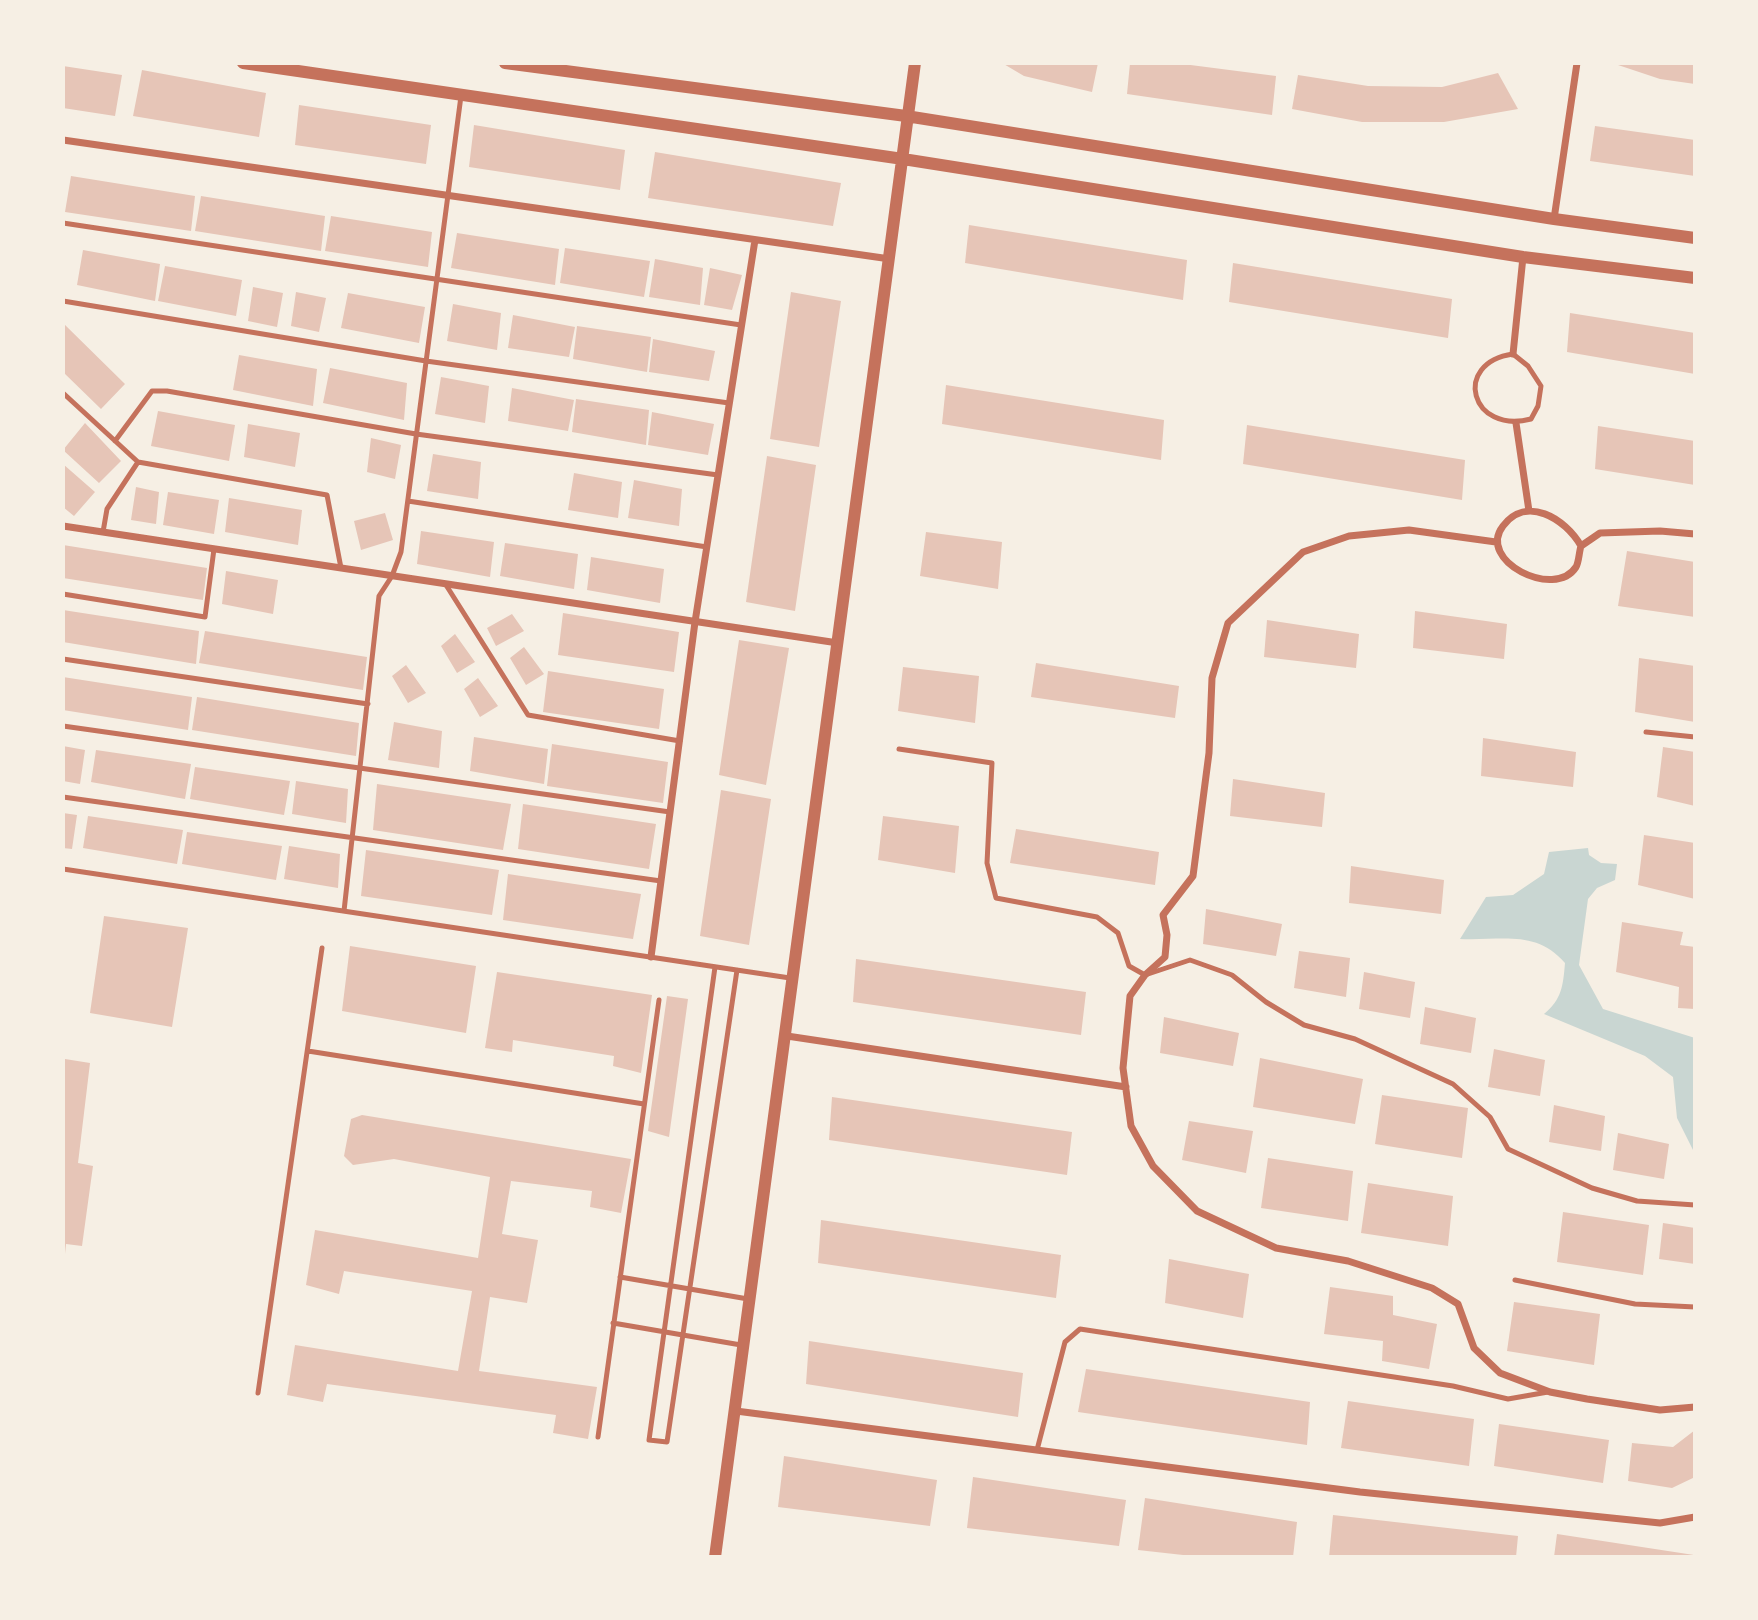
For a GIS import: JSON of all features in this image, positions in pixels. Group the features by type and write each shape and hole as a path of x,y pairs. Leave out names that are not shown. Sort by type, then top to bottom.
{"street":[{"path":"243,63 903,159 1523,257 1695,278"},
{"path":"505,63 906,116 1554,219 1695,238"},
{"path":"715,1557 787,1036 915,63"},
{"path":"1554,219 1577,63"},
{"path":"63,139 890,259"},
{"path":"651,957 695,622 755,240"},
{"path":"1513,354 1523,257"},
{"path":"1516,423 1529,511"},
{"path":"1581,546 1556,519 1540,511 1510,516 1498,532 1496,542 1503,559 1521,572 1552,580 1566,578 1577,566 1581,546 1600,533 1661,531 1695,534"},
{"path":"63,526 838,643"},
{"path":"1496,542 1409,530 1349,536 1303,552 1228,623 1212,678 1209,753 1193,876 1163,915 1167,934 1166,957 1145,975 1130,996 1124,1068 1131,1126 1153,1166 1197,1211 1276,1248 1348,1261 1432,1288 1458,1304 1474,1348 1500,1373 1550,1392 1660,1410 1695,1407"},
{"path":"787,1036 1126,1087"},
{"path":"736,1411 1360,1492 1660,1523 1695,1517"}],"lane":[{"path":"344,911 379,596 392,576 401,552 461,95"},
{"path":"63,223 741,325"},
{"path":"63,301 426,361 729,403"},
{"path":"1513,354 1528,366 1541,386 1538,406 1531,419 1516,423 1499,421 1485,413 1477,399 1475,383 1483,365 1494,357 1513,354"},
{"path":"115,441 152,391 416,434 718,475"},
{"path":"63,393 138,462 327,495 341,568"},
{"path":"103,532 107,509 138,462"},
{"path":"408,500 707,547"},
{"path":"63,594 205,617 214,549"},
{"path":"446,585 528,715 680,741"},
{"path":"63,659 368,704"},
{"path":"63,726 670,812"},
{"path":"1646,732 1695,737"},
{"path":"899,749 992,763 987,863 996,898 1097,918 1118,933 1129,966 1145,975 1190,960 1232,975 1266,1002 1304,1025 1355,1039 1453,1084 1490,1117 1507,1149 1592,1188 1637,1201 1695,1205"},
{"path":"63,797 661,881"},
{"path":"63,869 793,978"},
{"path":"258,1393 322,948"},
{"path":"715,967 649,1440 667,1442 737,970"},
{"path":"598,1437 659,1000"},
{"path":"307,1051 644,1104"},
{"path":"620,1277 751,1299"},
{"path":"1514,1280 1635,1304 1695,1307"},
{"path":"613,1324 745,1346"},
{"path":"1037,1450 1065,1342 1080,1329 1453,1386 1508,1399 1550,1392"}],"shaded area":[{"path":"1588,848 1589,855 1601,863 1617,864 1615,880 1597,888 1588,899 1579,965 1603,1009 1695,1038 1695,1154 1677,1118 1673,1077 1645,1056 1544,1014 1558,997 1563,979 1565,963 1554,952 1542,945 1517,939 1460,939 1486,897 1513,895 1544,874 1549,852"}],"building":[{"path":"1002,63 1098,63 1092,92 1024,76"},
{"path":"1130,63 1175,63 1276,76 1272,115 1127,94"},
{"path":"1612,63 1695,63 1695,84 1660,79"},
{"path":"63,66 122,75 115,116 63,108"},
{"path":"142,70 266,93 259,137 133,116"},
{"path":"1498,73 1518,109 1444,122 1362,122 1292,109 1298,75 1368,86 1442,87"},
{"path":"299,105 431,125 426,164 295,145"},
{"path":"474,125 625,150 620,190 469,167"},
{"path":"1595,126 1695,140 1695,176 1590,161"},
{"path":"655,152 841,183 833,226 648,198"},
{"path":"71,176 195,196 191,231 65,212"},
{"path":"201,196 325,216 321,251 195,231"},
{"path":"331,216 432,232 428,267 325,251"},
{"path":"969,225 1187,260 1183,300 965,263"},
{"path":"457,233 559,249 555,285 451,268"},
{"path":"565,248 650,261 644,297 560,283"},
{"path":"83,250 160,264 155,301 77,285"},
{"path":"655,259 703,268 700,305 649,297"},
{"path":"1233,263 1452,299 1448,338 1229,302"},
{"path":"165,266 242,280 236,316 158,301"},
{"path":"710,268 742,275 732,310 704,305"},
{"path":"253,287 283,293 277,327 248,321"},
{"path":"296,292 326,298 319,332 291,326"},
{"path":"791,292 841,301 819,447 770,439"},
{"path":"348,293 425,307 419,343 341,328"},
{"path":"453,304 501,313 497,350 447,341"},
{"path":"1570,313 1695,333 1695,374 1567,352"},
{"path":"513,315 575,327 569,357 508,348"},
{"path":"63,323 125,384 101,409 63,372"},
{"path":"577,326 651,337 647,372 573,359"},
{"path":"653,339 715,351 709,381 649,372"},
{"path":"239,355 317,369 313,406 233,390"},
{"path":"330,368 407,383 404,420 323,403"},
{"path":"441,377 489,386 485,423 435,414"},
{"path":"946,385 1164,420 1161,460 942,424"},
{"path":"512,388 574,400 568,431 508,421"},
{"path":"576,399 649,410 646,445 572,432"},
{"path":"158,411 235,425 229,461 151,446"},
{"path":"652,412 714,424 708,455 648,445"},
{"path":"85,423 121,461 99,483 63,450"},
{"path":"248,424 300,433 295,467 244,457"},
{"path":"1247,425 1465,460 1462,500 1243,464"},
{"path":"1598,426 1695,441 1695,485 1595,469"},
{"path":"371,438 401,445 395,479 367,472"},
{"path":"433,454 481,462 478,499 427,491"},
{"path":"767,456 816,465 795,611 746,602"},
{"path":"63,464 95,492 74,516 63,507"},
{"path":"574,473 622,482 618,518 568,510"},
{"path":"634,480 682,489 679,526 628,518"},
{"path":"136,487 159,492 156,524 131,520"},
{"path":"168,492 219,500 214,534 163,525"},
{"path":"229,498 302,510 298,545 225,532"},
{"path":"385,513 393,540 361,550 354,521"},
{"path":"421,531 494,542 490,577 417,564"},
{"path":"926,532 1002,542 998,589 920,576"},
{"path":"505,543 578,554 574,589 500,576"},
{"path":"63,545 207,568 203,600 63,578"},
{"path":"1627,551 1695,562 1695,617 1618,606"},
{"path":"591,557 664,569 660,603 587,590"},
{"path":"226,571 278,580 273,614 222,604"},
{"path":"63,610 199,631 196,664 63,642"},
{"path":"1415,611 1507,624 1504,659 1413,648"},
{"path":"563,613 679,632 674,672 558,655"},
{"path":"512,614 524,631 496,646 487,628"},
{"path":"1267,620 1359,634 1356,668 1264,657"},
{"path":"205,631 367,657 363,690 199,663"},
{"path":"455,634 475,662 457,673 441,646"},
{"path":"739,640 789,648 766,785 719,775"},
{"path":"524,647 544,674 526,685 510,658"},
{"path":"1639,658 1695,666 1695,722 1635,712"},
{"path":"1036,663 1179,686 1175,718 1031,697"},
{"path":"406,665 426,693 408,703 392,676"},
{"path":"903,667 979,676 975,723 898,711"},
{"path":"548,671 664,689 659,729 543,712"},
{"path":"63,677 192,697 188,730 63,710"},
{"path":"478,678 498,706 480,717 464,689"},
{"path":"197,697 359,723 356,756 192,730"},
{"path":"394,722 442,731 439,768 388,760"},
{"path":"474,737 548,749 544,784 470,771"},
{"path":"1483,738 1576,752 1573,787 1481,776"},
{"path":"552,744 668,762 663,803 547,786"},
{"path":"63,746 85,750 80,784 63,781"},
{"path":"1663,747 1695,752 1695,806 1657,797"},
{"path":"96,750 191,764 185,799 91,782"},
{"path":"195,767 290,781 284,815 190,799"},
{"path":"1233,779 1325,793 1322,827 1230,816"},
{"path":"296,781 348,789 346,823 292,814"},
{"path":"377,784 511,804 503,850 373,830"},
{"path":"721,790 771,799 749,945 700,936"},
{"path":"523,804 656,824 649,869 518,849"},
{"path":"63,813 77,815 72,849 63,848"},
{"path":"88,816 183,830 177,864 83,848"},
{"path":"883,816 959,826 955,873 878,860"},
{"path":"1016,829 1159,852 1155,885 1010,863"},
{"path":"187,832 282,846 276,880 182,864"},
{"path":"1644,835 1695,843 1695,899 1638,885"},
{"path":"289,846 340,854 338,888 284,879"},
{"path":"366,850 499,870 492,915 361,896"},
{"path":"1351,866 1444,880 1441,914 1349,903"},
{"path":"508,874 641,894 633,939 503,920"},
{"path":"1206,909 1282,924 1276,956 1203,944"},
{"path":"104,916 188,928 172,1027 90,1013"},
{"path":"1622,922 1683,932 1680,945 1695,947 1695,1009 1678,1008 1679,987 1616,972"},
{"path":"350,946 476,966 466,1033 342,1011"},
{"path":"1299,951 1350,958 1346,997 1294,988"},
{"path":"856,959 1086,992 1081,1035 853,1002"},
{"path":"497,972 652,995 641,1073 613,1066 614,1056 513,1040 512,1052 485,1048"},
{"path":"1364,972 1415,982 1410,1018 1359,1009"},
{"path":"667,996 688,999 669,1137 648,1131"},
{"path":"1425,1007 1476,1018 1471,1053 1420,1044"},
{"path":"1164,1017 1239,1033 1233,1066 1160,1053"},
{"path":"1494,1049 1545,1060 1540,1096 1488,1087"},
{"path":"1260,1058 1363,1079 1355,1124 1253,1107"},
{"path":"65,1059 90,1063 78,1163 93,1166 82,1246 66,1244 65,1254"},
{"path":"1382,1095 1468,1108 1462,1158 1375,1144"},
{"path":"832,1097 1072,1132 1067,1175 829,1140"},
{"path":"1554,1105 1605,1116 1601,1151 1549,1142"},
{"path":"362,1115 631,1159 621,1213 590,1207 592,1191 511,1181 502,1234 538,1240 527,1303 490,1297 479,1371 597,1387 588,1439 553,1433 556,1415 327,1384 323,1402 287,1395 295,1345 458,1371 472,1291 344,1271 339,1294 306,1285 315,1230 478,1258 490,1177 394,1159 353,1165 344,1156 351,1119"},
{"path":"1189,1121 1253,1131 1246,1173 1182,1160"},
{"path":"1618,1133 1669,1144 1664,1179 1613,1170"},
{"path":"1268,1158 1353,1171 1348,1221 1261,1208"},
{"path":"1368,1183 1453,1196 1448,1246 1361,1233"},
{"path":"1563,1212 1649,1225 1643,1275 1557,1262"},
{"path":"821,1220 1061,1255 1056,1298 818,1263"},
{"path":"1663,1223 1695,1228 1695,1264 1659,1259"},
{"path":"1169,1259 1249,1274 1243,1318 1165,1303"},
{"path":"1330,1287 1393,1296 1393,1315 1437,1324 1429,1369 1382,1361 1383,1341 1324,1334"},
{"path":"1514,1302 1600,1314 1594,1365 1507,1351"},
{"path":"809,1341 1023,1373 1018,1417 806,1384"},
{"path":"1086,1369 1310,1402 1307,1445 1078,1412"},
{"path":"1348,1401 1474,1419 1469,1466 1341,1448"},
{"path":"1499,1424 1609,1440 1603,1483 1494,1466"},
{"path":"1695,1430 1695,1477 1672,1488 1628,1481 1632,1443 1673,1447"},
{"path":"784,1456 937,1480 930,1526 778,1507"},
{"path":"973,1477 1126,1500 1119,1546 967,1528"},
{"path":"1145,1498 1297,1522 1293,1557 1201,1557 1138,1550"},
{"path":"1333,1515 1518,1536 1516,1557 1329,1557"},
{"path":"1557,1534 1694,1555 1554,1557"}]}
